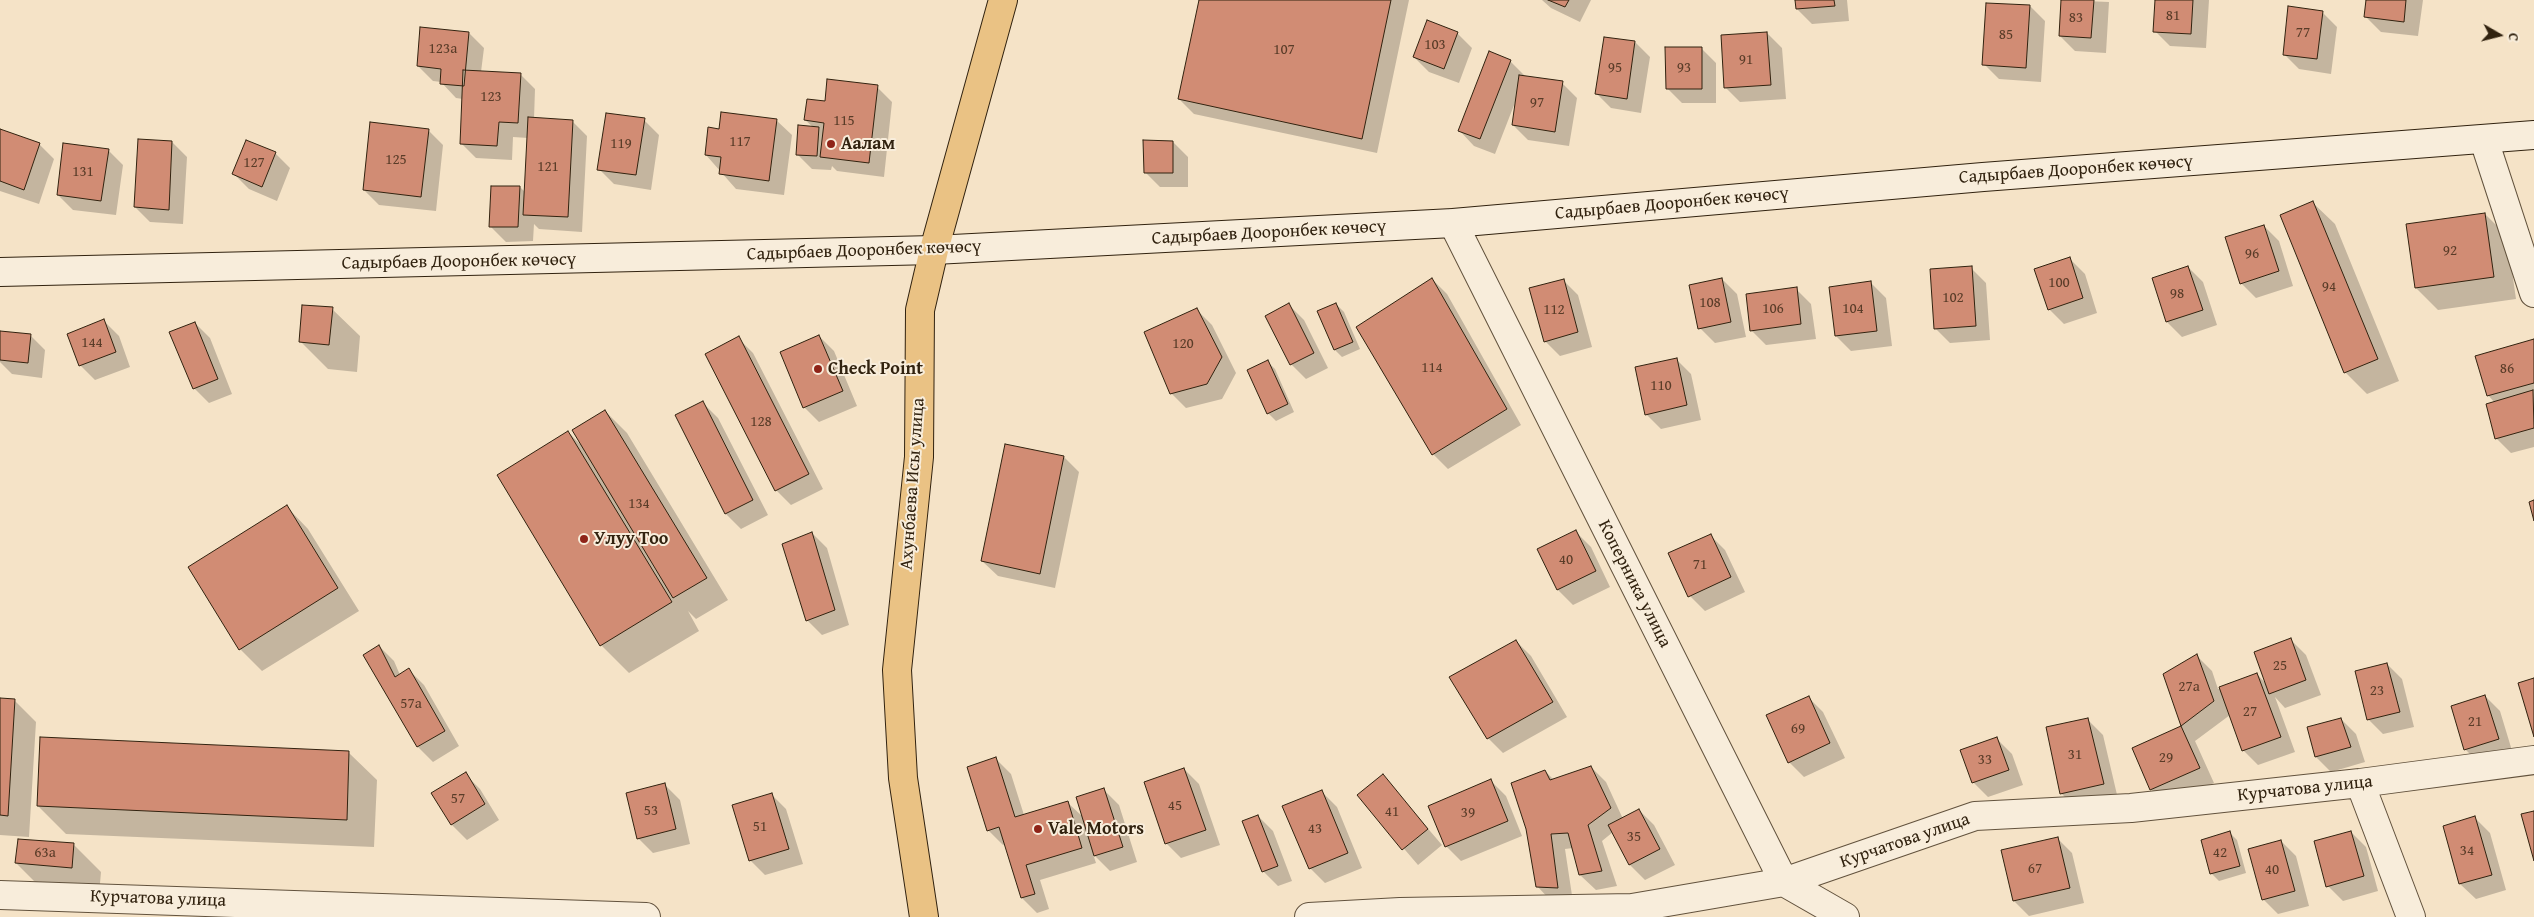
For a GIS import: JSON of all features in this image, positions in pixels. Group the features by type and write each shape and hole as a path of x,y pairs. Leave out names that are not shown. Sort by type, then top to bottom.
{"main road":[{"name":"Ахунбаева Исы улица","path":"924,917 903,778 897,670 919,457 920,310 934,250 1003,0"}],"street":[{"name":"Садырбаев Дооронбек көчөсү","path":"0,272 934,250 1453,223 1983,177 2534,135"},
{"path":"2484,140 2534,293"},
{"name":"Коперника улица","path":"1453,223 1784,882"},
{"name":"Курчатова улица","path":"1309,917 1400,912 1632,908 1784,882 1974,816 2131,808 2360,783 2534,760"},
{"path":"2360,783 2411,917"},
{"path":"1784,882 1845,917"},
{"name":"Курчатова улица","path":"0,895 646,917"}],"building":[{"path":"1199,0 1391,0 1362,139 1178,99"},
{"path":"1548,0 1569,0 1565,7"},
{"path":"1795,0 1834,0 1835,6 1796,9"},
{"path":"2061,0 2094,0 2091,38 2059,36"},
{"path":"2155,0 2193,0 2191,34 2153,32"},
{"path":"2366,0 2406,0 2404,22 2364,17"},
{"path":"1986,3 2030,5 2026,68 1982,65"},
{"path":"2288,6 2323,11 2317,59 2283,55"},
{"path":"1427,20 1458,32 1444,69 1413,57"},
{"path":"420,27 469,32 464,86 440,84 441,69 417,66"},
{"path":"1767,32 1771,85 1724,88 1721,35"},
{"path":"1604,37 1635,41 1627,99 1595,94"},
{"path":"1665,47 1702,47 1702,89 1666,89"},
{"path":"1489,51 1511,60 1480,139 1458,131"},
{"path":"463,70 521,73 518,123 499,122 497,146 460,144"},
{"path":"1519,75 1563,81 1555,132 1512,125"},
{"path":"827,79 878,85 869,163 820,157 824,123 804,120 807,99 825,101"},
{"path":"721,112 777,119 769,181 719,174 721,157 705,155 708,127 719,129"},
{"path":"606,113 645,118 636,175 597,170"},
{"path":"528,117 573,120 568,217 523,215"},
{"path":"370,122 429,129 421,197 363,190"},
{"path":"798,125 819,127 817,156 796,155"},
{"path":"0,129 40,143 24,190 0,181"},
{"path":"138,139 172,141 169,210 134,207"},
{"path":"246,140 276,152 262,187 232,174"},
{"path":"1143,140 1173,141 1173,173 1144,173"},
{"path":"63,143 109,149 101,201 57,195"},
{"path":"491,186 520,186 518,227 489,227"},
{"path":"2313,201 2378,359 2344,373 2280,215"},
{"path":"2485,213 2494,277 2415,288 2406,224"},
{"path":"2264,225 2279,271 2240,284 2225,237"},
{"path":"2070,257 2083,298 2048,310 2034,269"},
{"path":"1972,266 1976,326 1934,329 1930,269"},
{"path":"2188,266 2203,310 2166,322 2152,278"},
{"path":"1432,278 1507,409 1432,455 1356,327"},
{"path":"1722,278 1731,322 1698,329 1689,285"},
{"path":"1564,279 1578,332 1544,342 1529,288"},
{"path":"1871,281 1877,331 1835,336 1829,287"},
{"path":"1797,287 1801,324 1750,331 1746,294"},
{"path":"1289,303 1314,353 1290,365 1265,316"},
{"path":"1336,303 1353,342 1334,350 1317,311"},
{"path":"302,305 333,307 329,345 299,342"},
{"path":"1197,308 1222,357 1207,384 1170,394 1144,332"},
{"path":"104,319 116,352 79,366 67,334"},
{"path":"195,322 218,379 193,389 169,332"},
{"path":"0,331 31,334 28,363 0,360"},
{"path":"819,335 843,391 803,408 780,352"},
{"path":"739,336 809,474 775,491 705,354"},
{"path":"2534,339 2534,383 2487,396 2475,356"},
{"path":"1677,358 1687,405 1645,415 1635,367"},
{"path":"1268,360 1288,404 1267,414 1247,370"},
{"path":"2533,390 2534,428 2495,439 2486,404"},
{"path":"703,401 753,500 725,514 675,415"},
{"name":"Улуу Тоо","path":"605,410 707,578 673,598 572,430"},
{"name":"Улуу Тоо","path":"568,431 672,602 600,646 497,475"},
{"path":"1005,444 1064,456 1040,574 981,561"},
{"path":"2534,500 2534,521 2529,502"},
{"path":"287,505 338,588 239,650 188,567"},
{"path":"1576,530 1596,571 1557,590 1537,549"},
{"path":"812,532 835,610 806,621 782,544"},
{"path":"1711,534 1731,577 1688,597 1668,553"},
{"path":"2291,638 2306,680 2269,694 2254,652"},
{"path":"1516,640 1553,702 1487,739 1449,677"},
{"path":"379,645 395,677 409,668 445,731 417,747 363,655"},
{"path":"2197,654 2214,701 2181,726 2163,674"},
{"path":"2387,663 2400,712 2367,720 2355,671"},
{"path":"2257,673 2281,737 2242,751 2219,687"},
{"path":"2534,678 2534,737 2518,683"},
{"path":"2485,695 2499,739 2464,750 2451,706"},
{"path":"1809,696 1830,743 1788,763 1766,715"},
{"path":"0,698 15,699 8,816 0,815"},
{"path":"2088,718 2104,784 2060,794 2046,727"},
{"path":"2341,718 2351,747 2315,757 2307,727"},
{"path":"2181,726 2200,768 2150,790 2132,748"},
{"path":"40,737 349,751 347,820 37,806"},
{"path":"1997,737 2009,770 1972,783 1960,750"},
{"name":"Vale Motors","path":"996,757 1015,817 1068,801 1082,848 1026,865 1035,894 1021,898 999,827 987,831 967,767"},
{"path":"1591,766 1611,808 1588,825 1602,871 1579,875 1568,833 1551,834 1558,888 1536,887 1526,829 1511,783 1545,770 1550,780"},
{"path":"1184,768 1206,830 1165,844 1144,782"},
{"path":"466,772 485,804 451,825 431,793"},
{"path":"1383,774 1428,829 1402,850 1357,795"},
{"path":"1491,779 1508,821 1445,847 1428,806"},
{"path":"665,783 676,829 637,839 626,793"},
{"path":"1104,788 1123,847 1094,856 1076,797"},
{"path":"1322,790 1348,853 1309,869 1282,806"},
{"path":"772,793 789,849 749,861 732,805"},
{"path":"1639,809 1660,849 1629,865 1608,825"},
{"path":"2534,811 2534,861 2521,814"},
{"path":"1258,815 1278,866 1262,872 1242,821"},
{"path":"2475,816 2492,875 2459,884 2443,826"},
{"path":"2230,831 2240,866 2210,874 2201,840"},
{"path":"2351,831 2364,876 2326,887 2314,841"},
{"path":"2058,837 2070,888 2013,901 2001,850"},
{"path":"18,839 74,843 72,868 15,863"},
{"path":"2281,840 2295,891 2262,900 2248,849"}],"place":[{"name":"Аалам","path":"831,144"},
{"name":"Check Point","path":"818,369"},
{"name":"Улуу Тоо","path":"584,539"},
{"name":"Vale Motors","path":"1038,829"}]}
